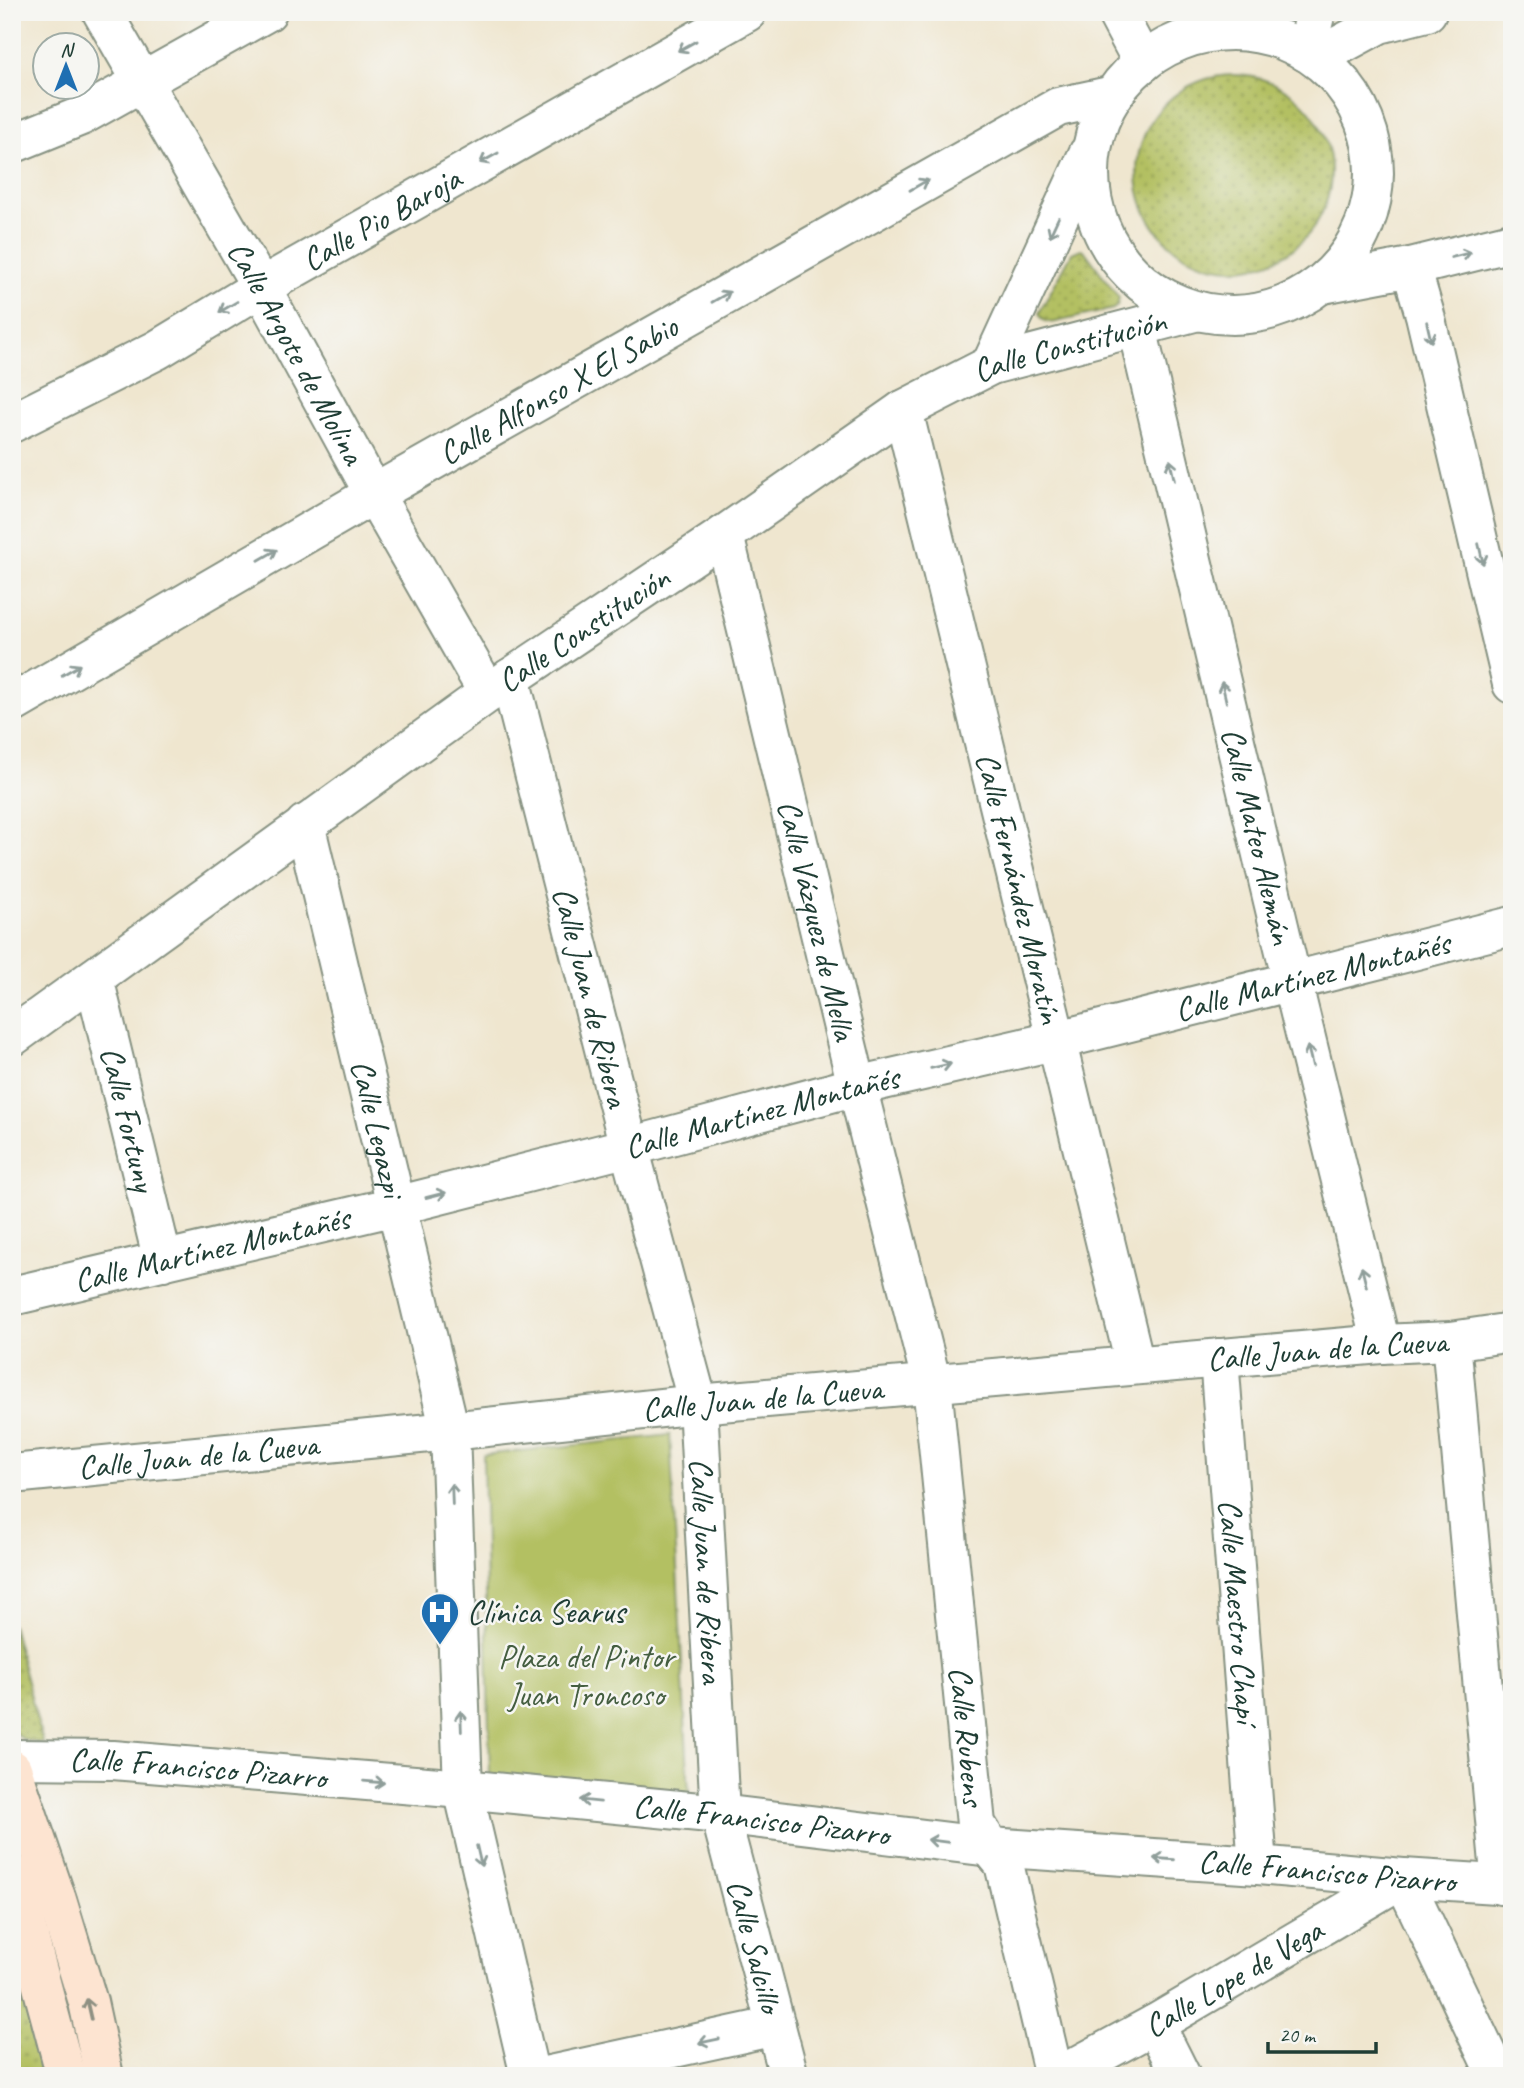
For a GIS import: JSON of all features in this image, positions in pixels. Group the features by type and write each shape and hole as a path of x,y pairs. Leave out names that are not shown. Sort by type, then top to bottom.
{"main road":[{"path":"12,1769 57,1900 88,2002 104,2076"},
{"path":"12,1874 66,2076"}],"street":[{"name":"Calle Argote de Molina","path":"102,12 261,287 374,494 499,686"},
{"path":"12,144 81,116 267,12"},
{"name":"Calle Pio Baroja","path":"12,423 157,350 261,287 747,12"},
{"path":"1116,12 1153,56"},
{"path":"991,365 1093,142 1101,118 1127,78 1153,56 1184,12"},
{"path":"1311,55 1316,12"},
{"path":"1311,55 1379,23 1427,12"},
{"path":"1093,142 1090,175 1092,197 1097,218 1111,248 1131,274 1148,288 1177,304 1227,316 1256,314 1298,300 1322,284 1346,259 1364,229 1374,195 1375,170 1372,144 1361,111 1342,82 1311,55 1272,37 1235,31 1198,36 1153,56"},
{"name":"Calle Alfonso X El Sabio","path":"12,704 374,494 1058,107 1114,95"},
{"path":"1322,284 1411,267 1512,243"},
{"path":"1411,267 1425,315 1512,684"},
{"name":"Calle Constitución","path":"12,1037 499,686 724,535 903,410 991,365 1198,311"},
{"name":"Calle Mateo Alemán","path":"1138,328 1292,981 1381,1343"},
{"name":"Calle Fernández Moratín","path":"903,410 1135,1364"},
{"name":"Calle Vázquez de Mella","path":"724,535 932,1384"},
{"name":"Calle Juan de Ribera","path":"499,686 629,1147 698,1404 720,1814"},
{"name":"Calle Legazpi","path":"305,824 450,1431 463,1789 530,2076"},
{"name":"Calle Martínez Montañés","path":"12,1296 396,1206 857,1086 1058,1040 1512,926"},
{"name":"Calle Fortuny","path":"94,978 163,1261"},
{"name":"Calle Juan de la Cueva","path":"12,1474 698,1404 1381,1343 1451,1340 1512,1332"},
{"path":"1451,1340 1506,1885"},
{"name":"Calle Maestro Chapí","path":"1219,1359 1258,1865"},
{"name":"Calle Rubens","path":"932,1384 976,1824 1004,1864 1057,2076"},
{"name":"Calle Francisco Pizarro","path":"12,1759 113,1760 463,1789 720,1814 990,1847 1506,1885"},
{"name":"Calle Salcillo","path":"720,1814 789,2076"},
{"path":"1403,1878 1497,2076"},
{"name":"Calle Lope de Vega","path":"1057,2076 1155,2024 1403,1878"},
{"path":"1155,2024 1181,2076"},
{"path":"545,2076 776,2026"}],"green space":[{"path":"1234,75 1271,82 1303,103 1324,135 1331,172 1324,209 1303,241 1271,262 1234,269 1197,262 1165,241 1144,209 1137,172 1144,135 1165,103 1197,82"},
{"path":"1081,249 1119,298 1117,306 1050,323 1039,313 1072,253"},
{"name":"Plaza del Pintor Juan Troncoso","path":"670,1435 689,1795 490,1777 483,1455"},
{"path":"12,1625 43,1743 25,1740 12,1728"},
{"path":"12,1924 50,2076 12,2076"}],"place":[{"name":"Clínica Searus","path":"440,1646"}]}
